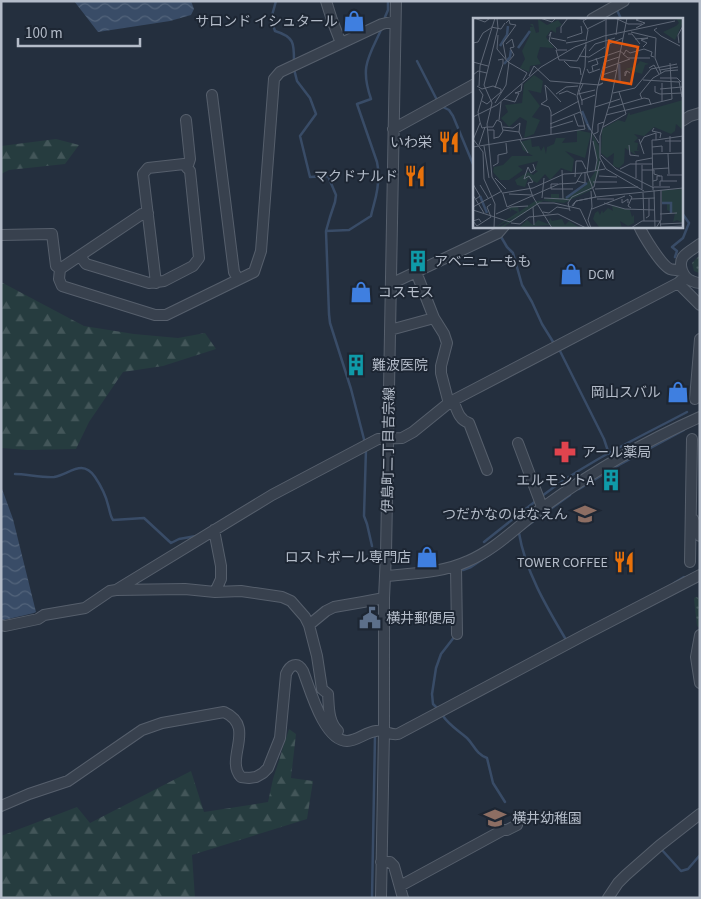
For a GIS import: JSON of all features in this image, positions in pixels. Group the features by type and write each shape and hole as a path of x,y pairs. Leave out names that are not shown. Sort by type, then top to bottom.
{"street":[{"path":"326,1 341,42"},
{"name":"伊島町二丁目吉宗線","path":"381,898 384,598 386,576 396,1"},
{"path":"594,18 623,2"},
{"path":"60,269 59,279 62,286 155,315 166,315 254,272 261,251 274,79 280,72 341,42 382,24 395,22"},
{"path":"393,129 473,85"},
{"path":"212,95 234,272 238,279"},
{"path":"684,119 700,112"},
{"path":"186,120 190,159 187,168"},
{"path":"80,256 86,264 149,283 164,281 193,266 199,258 190,170 184,164 148,168 143,174 156,282"},
{"path":"60,269 142,214 148,213"},
{"path":"640,228 665,265 682,277 700,283"},
{"path":"391,281 397,281 500,230"},
{"path":"1,236 52,234 56,266 60,269"},
{"path":"700,244 683,257 682,264 682,277 700,305"},
{"path":"416,272 434,318 447,342 441,373 450,401 463,421 469,423 472,427 487,470"},
{"path":"116,590 272,496 378,439 402,438 414,432 450,401 556,347 682,277"},
{"path":"390,330 434,318"},
{"path":"695,399 699,346"},
{"path":"386,576 450,568 469,561 491,548 540,501 573,486 613,462 700,417"},
{"path":"690,562 692,440"},
{"path":"517,443 540,501"},
{"path":"691,497 700,488"},
{"path":"691,515 700,536"},
{"path":"214,530 221,566 220,579 215,592"},
{"path":"456,566 457,634"},
{"path":"1,806 29,794 68,782 142,730 162,723 224,712 235,719 240,732 237,773 241,777 256,777 268,768 280,738 286,674 289,668 297,665 301,668 326,726 334,736 348,741 377,730 384,731 393,736 700,575"},
{"path":"1,625 5,626 38,619 44,614 85,608 110,591 116,590 185,588 215,592 241,591 282,597 291,601 309,624 318,656 322,689 328,694 332,725 341,734 342,740"},
{"path":"309,624 334,607 384,598"},
{"path":"700,635 698,660 700,683"},
{"path":"608,898 626,875 700,814"},
{"path":"400,886 503,830 508,830 516,825"},
{"path":"381,862 390,862 394,866 403,898"}],"green space":[{"path":"56,139 79,145 65,164 9,170 1,174 1,146"},
{"path":"700,255 699,273 694,271 692,263"},
{"path":"1,282 84,326 134,334 178,338 205,333 216,349 163,366 123,372 89,422 76,449 28,450 1,448"},
{"path":"695,597 699,599 700,627 697,626"},
{"path":"289,729 296,734 291,778 313,781 307,819 192,855 195,898 1,898 1,836 77,807 90,823 191,771 204,812 268,802 273,779"}],"water":[{"path":"74,1 191,1 194,9 191,15 170,21 98,32"},
{"path":"1,486 13,519 36,612 4,620 1,620"}],"waterway":[{"path":"276,1 271,19 275,31 282,33 292,42 294,63"},
{"path":"385,17 388,10 388,1"},
{"path":"617,10 621,18"},
{"path":"326,231 349,230 371,216 377,188 378,167 357,104 371,99 366,79 367,63 381,30"},
{"path":"417,61 437,100"},
{"path":"294,69 297,81 310,98 316,114 300,136 310,177 328,176 336,195 326,231 330,323 351,389 365,443"},
{"path":"443,107 449,110 453,116 473,164"},
{"path":"675,257 677,251 672,247 683,238 689,223 684,216"},
{"path":"500,235 513,253 522,285 555,345"},
{"path":"559,349 604,439 609,454"},
{"path":"542,496 594,461 687,412"},
{"path":"579,489 684,430"},
{"path":"366,449 364,516 372,546"},
{"path":"15,474 54,477 75,469 85,469 90,471 101,487 113,520 144,518 171,543 179,539 196,536"},
{"path":"524,528 570,495"},
{"path":"484,542 537,500"},
{"path":"519,533 531,574 565,638"},
{"path":"463,570 471,567 496,550"},
{"path":"674,583 684,577"},
{"path":"438,709 433,704 432,694 436,668 441,654 455,636"},
{"path":"443,716 467,738 478,752 487,758 493,783 505,802"},
{"path":"372,898 375,736"},
{"path":"661,850 681,871 688,869 700,855"}],"place":[{"name":"サロンド イシュタール","path":"354,21"},
{"name":"いわ栄","path":"449,142"},
{"name":"マクドナルド","path":"415,176"},
{"name":"アベニューもも","path":"418,261"},
{"name":"DCM","path":"571,274"},
{"name":"コスモス","path":"361,292"},
{"name":"難波医院","path":"356,365"},
{"name":"岡山スバル","path":"678,392"},
{"name":"アール薬局","path":"565,452"},
{"name":"エルモントA","path":"611,480"},
{"name":"つだかなのはなえん","path":"585,514"},
{"name":"ロストボール専門店","path":"427,557"},
{"name":"TOWER COFFEE","path":"624,562"},
{"name":"横井郵便局","path":"370,618"},
{"name":"横井幼稚園","path":"495,818"}]}
